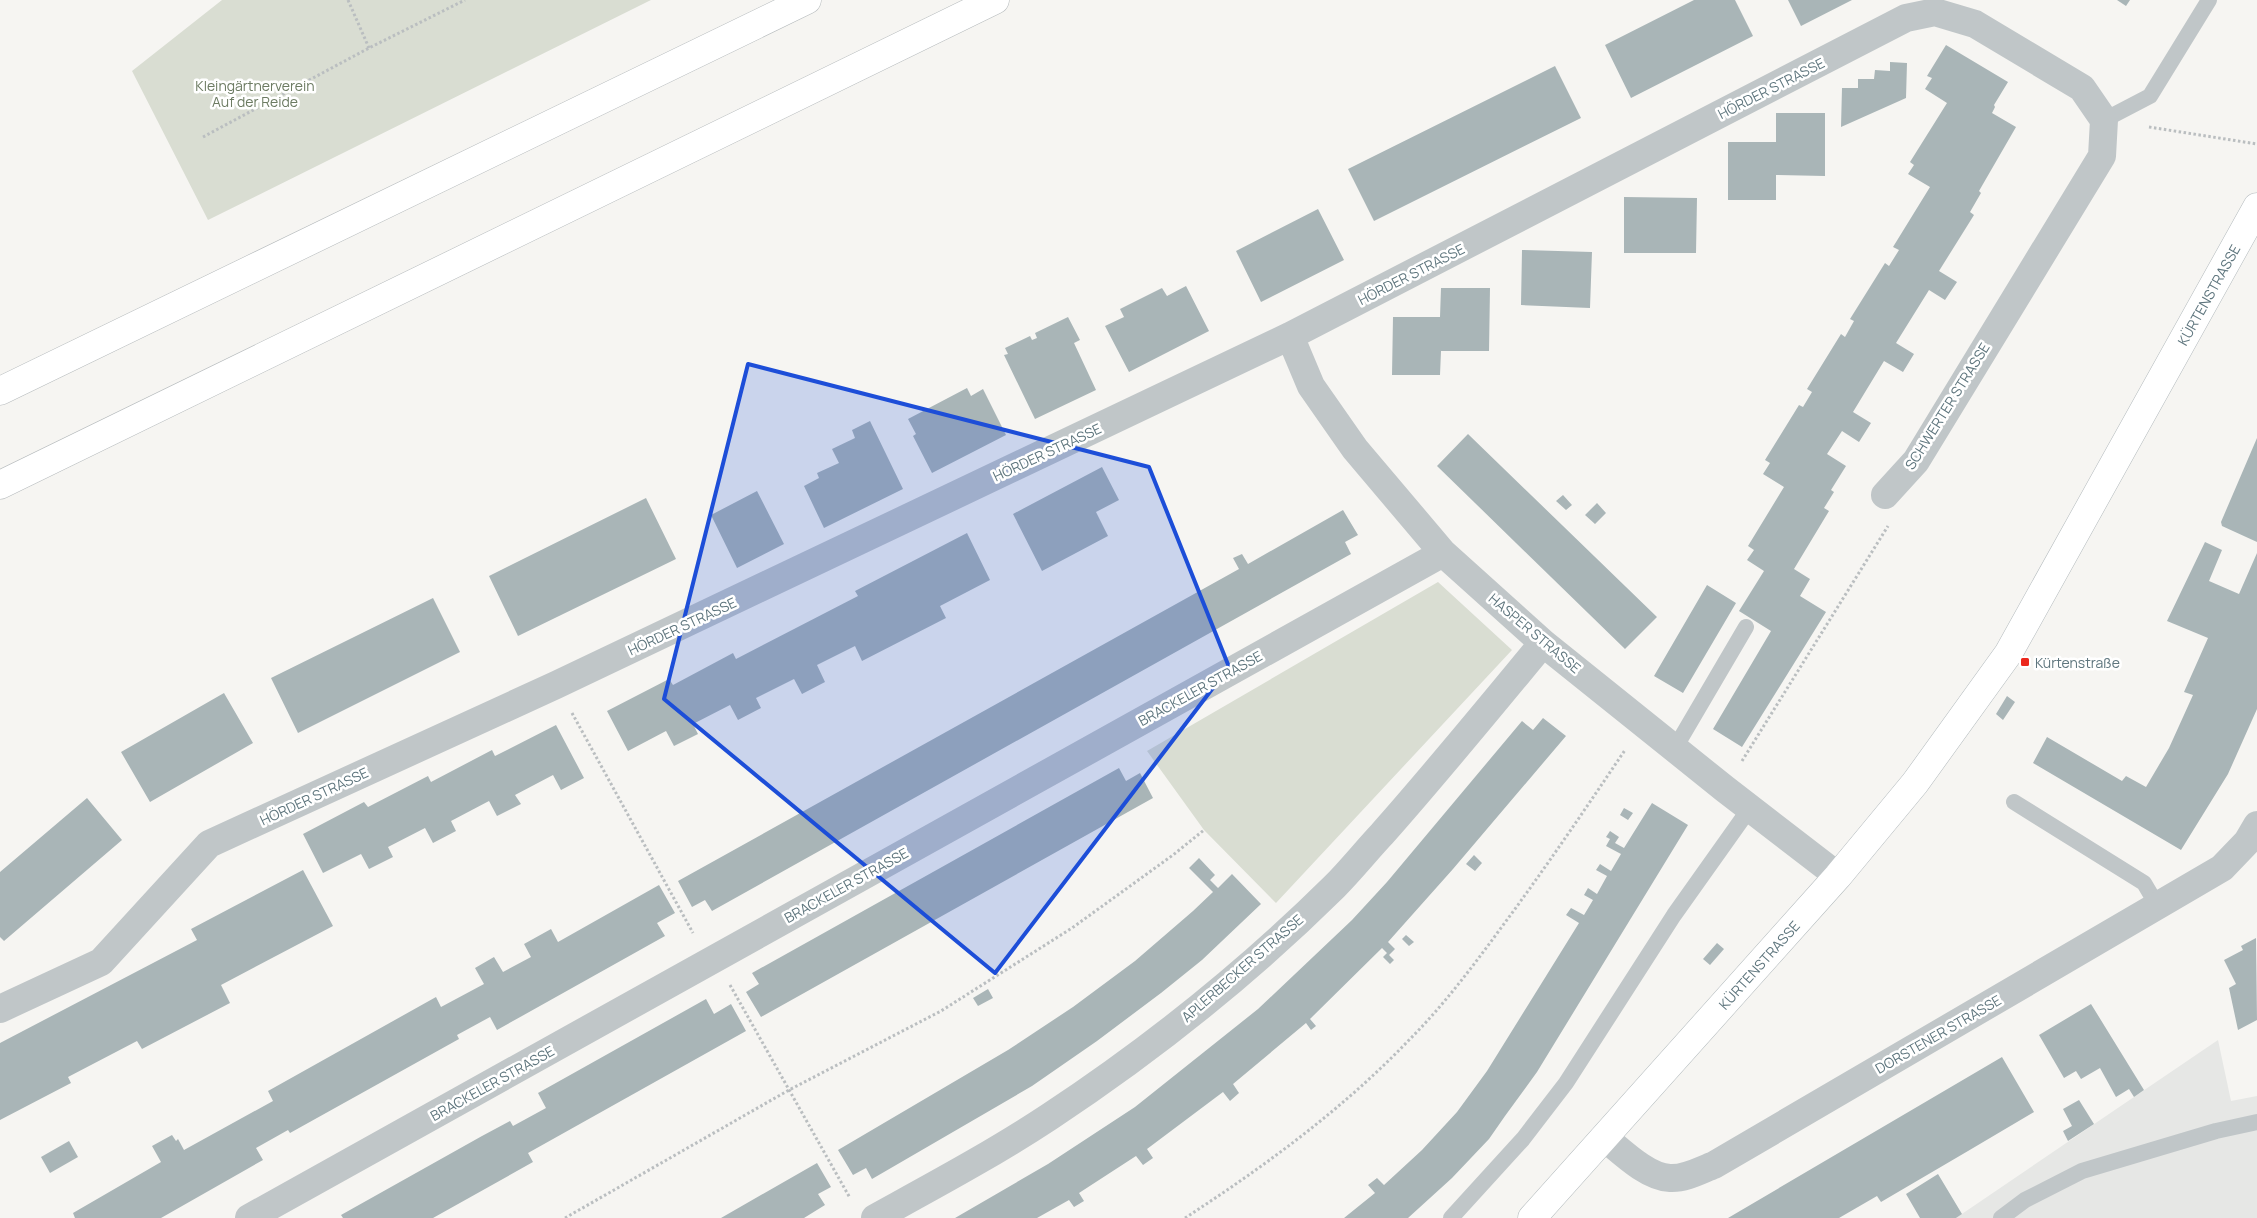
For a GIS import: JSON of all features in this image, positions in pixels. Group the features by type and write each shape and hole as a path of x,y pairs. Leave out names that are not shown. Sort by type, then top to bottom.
{"main road":[{"path":"0,391 807,0"},
{"path":"0,485 994,0"},
{"name":"KÜRTENSTRASSE","path":"1532,1218 1838,876 1915,784 2008,654 2257,207"}],"street":[{"name":"HÖRDER STRASSE","path":"0,1009 101,962 209,844 556,685 1290,336 1906,18 1935,12 1975,24 2082,88 2104,120"},
{"name":"SCHWERTER STRASSE","path":"1885,495 1916,461 2102,156 2104,120"},
{"name":"HASPER STRASSE","path":"1290,336 1311,386 1355,450 1443,553 1543,643 1644,722 1725,789 1838,876"},
{"name":"BRACKELER STRASSE","path":"249,1218 1443,553"},
{"name":"APLERBECKER STRASSE","path":"875,1218 971,1165 1047,1118 1121,1067 1237,974 1334,886 1413,799 1543,643"},
{"name":"DORSTENER STRASSE","path":"1604,1138 1641,1167 1669,1178 1682,1176 1714,1165 2222,868 2247,842 2257,826"}],"lane":[{"path":"2104,120 2150,96 2209,0"},
{"path":"1675,748 1746,627"},
{"path":"2014,802 2144,883 2157,906"},
{"path":"1451,1218 1523,1139 1566,1083 1674,915 1750,808"},
{"path":"2001,1218 2025,1200 2082,1171 2216,1131 2257,1122"}],"path":[{"path":"348,0 369,48"},
{"path":"203,137 369,48 464,0"},
{"path":"2104,120 2257,144"},
{"path":"1725,789 1890,524 1885,495"},
{"path":"556,685 712,960 852,1201"},
{"path":"1185,1218 1285,1149 1354,1095 1410,1040 1458,985 1519,904 1644,722"},
{"path":"566,1218 789,1090 879,1045 949,1006 1072,928 1204,830"}],"highlighted area":[{"path":"748,364 1149,467 1229,667 995,973 664,699"}],"shaded area":[{"path":"2218,1040 2231,1101 2257,1096 2257,1218 1956,1218"}],"green space":[{"name":"Kleingärtnerverein Auf der Reide","path":"222,0 651,0 208,220 132,71"},
{"path":"1438,582 1512,650 1276,903 1204,830 1147,751"}],"building":[{"path":"1694,0 1735,0 1753,36 1631,98 1605,45"},
{"path":"1788,0 1852,0 1801,26"},
{"path":"2117,0 2130,0 2126,6"},
{"path":"1946,45 2008,82 1994,105 1992,113 2016,127 1979,191 1981,193 1970,212 1974,215 1939,271 1957,282 1945,300 1929,290 1896,343 1914,354 1903,372 1884,361 1853,412 1871,423 1859,442 1842,431 1827,454 1846,466 1831,490 1834,492 1824,508 1829,511 1794,569 1810,579 1800,596 1826,612 1742,747 1713,729 1771,631 1739,611 1764,571 1747,560 1754,550 1748,546 1784,487 1763,474 1770,463 1765,460 1799,405 1803,407 1812,392 1807,389 1841,334 1845,337 1854,321 1850,319 1885,263 1889,266 1899,250 1893,247 1930,187 1908,174 1914,165 1910,162 1947,103 1925,89 1932,78 1927,76"},
{"path":"1890,62 1907,63 1906,98 1841,127 1842,88 1858,88 1858,79 1874,79 1875,70 1890,71"},
{"path":"1555,66 1581,118 1374,221 1348,169"},
{"path":"1776,113 1825,113 1825,176 1776,175 1776,200 1728,200 1728,142 1776,142"},
{"path":"1624,197 1697,198 1696,253 1624,253"},
{"path":"1318,209 1344,260 1261,302 1236,251"},
{"path":"1522,250 1592,252 1590,308 1521,305"},
{"path":"1186,286 1209,331 1129,372 1105,326 1124,317 1120,309 1162,288 1167,296"},
{"path":"1441,288 1490,288 1489,351 1441,351 1440,375 1392,375 1393,317 1440,317"},
{"path":"1068,317 1080,340 1074,343 1096,390 1035,419 1004,355 1008,354 1005,348 1030,336 1032,340 1037,338 1035,333"},
{"path":"967,388 971,396 983,389 1006,435 932,473 913,436 916,434 908,419"},
{"path":"870,421 903,489 824,528 804,486 819,478 817,473 839,463 832,449 855,438 852,430"},
{"path":"1468,434 1657,617 1625,649 1437,466"},
{"path":"2257,438 2257,542 2222,526 2221,522"},
{"path":"1102,467 1119,500 1096,512 1108,536 1042,571 1013,514"},
{"path":"757,491 784,544 737,568 711,515"},
{"path":"1563,495 1572,505 1566,510 1556,501"},
{"path":"646,498 676,559 518,636 489,576"},
{"path":"1597,503 1606,513 1595,524 1585,515"},
{"path":"1343,510 1358,535 1345,542 1351,554 712,911 705,900 692,907 678,881 1239,569 1233,558 1242,554 1248,564"},
{"path":"967,533 990,580 940,606 946,618 862,661 855,646 817,665 825,682 802,694 794,679 756,698 761,708 738,720 730,705 693,724 698,734 674,746 666,731 628,751 607,711 669,679 673,685 733,653 736,659 858,596 855,591"},
{"path":"2205,542 2222,550 2209,581 2239,594 2257,553 2257,709 2228,774 2181,850 2033,763 2047,737 2122,781 2126,776 2146,787 2169,748 2193,695 2184,692 2208,638 2167,621"},
{"path":"1707,585 1736,603 1683,693 1654,676"},
{"path":"433,598 460,652 298,733 271,678"},
{"path":"224,693 253,743 150,802 121,752"},
{"path":"2007,696 2015,702 2003,720 1996,714"},
{"path":"1543,718 1566,736 1388,942 1395,949 1389,955 1394,960 1390,964 1383,957 1387,953 1382,948 1310,1019 1316,1026 1311,1030 1306,1023 1233,1084 1239,1093 1230,1101 1223,1092 1147,1149 1153,1158 1143,1165 1136,1156 1079,1193 1084,1201 1074,1207 1069,1200 1037,1218 955,1218 1048,1164 1135,1107 1258,1009 1352,920 1387,882 1522,721 1533,730"},
{"path":"556,725 584,778 561,790 553,775 515,795 521,804 497,816 489,801 451,821 456,831 433,843 425,828 388,847 393,857 369,869 361,854 323,873 303,834 364,802 368,807 428,776 431,782 492,750 495,756"},
{"path":"1119,768 1126,781 1140,773 1153,798 761,1017 746,992 759,984 752,973"},
{"path":"87,798 122,840 4,941 0,937 0,872"},
{"path":"1652,803 1688,825 1537,1072 1489,1139 1452,1178 1408,1218 1344,1218 1375,1193 1368,1185 1377,1178 1384,1185 1422,1150 1457,1112 1487,1071 1579,923 1566,915 1571,908 1584,915 1593,900 1584,895 1588,888 1597,894 1607,876 1596,870 1600,864 1611,871 1621,854 1606,846 1610,839 1606,837 1610,831 1619,837 1615,843 1624,848"},
{"path":"1624,808 1633,813 1628,820 1620,815"},
{"path":"1474,855 1482,863 1475,871 1466,864"},
{"path":"1199,858 1215,875 1210,880 1218,888 1232,874 1261,904 1202,960 1097,1041 1032,1086 872,1179 866,1168 853,1175 838,1150 1008,1050 1073,1007 1135,961 1193,911 1213,892 1189,868"},
{"path":"303,870 333,926 221,985 230,1003 142,1049 137,1041 68,1077 71,1083 0,1120 0,1043 197,940 191,929"},
{"path":"659,885 675,913 657,923 665,936 497,1030 490,1017 457,1035 459,1039 290,1133 288,1130 256,1148 263,1160 161,1218 75,1218 73,1213 161,1162 152,1146 172,1135 176,1141 178,1139 184,1150 273,1101 268,1091 436,997 441,1007 484,984 475,968 494,957 503,972 531,957 524,944 551,929 558,942"},
{"path":"1406,935 1414,942 1409,946 1402,939"},
{"path":"2256,938 2257,1020 2238,1030 2229,988 2236,984 2224,960 2243,950 2241,946"},
{"path":"1717,943 1724,949 1710,965 1703,959"},
{"path":"988,989 993,998 978,1006 973,998"},
{"path":"706,999 714,1014 731,1004 746,1031 528,1153 533,1162 433,1218 343,1218 341,1215 510,1121 513,1126 546,1108 538,1093"},
{"path":"2091,1004 2144,1090 2134,1097 2129,1089 2116,1097 2100,1068 2081,1079 2076,1071 2064,1078 2039,1035"},
{"path":"2002,1057 2034,1112 1968,1151 1881,1202 1877,1196 1839,1218 1728,1218"},
{"path":"2079,1100 2094,1124 2068,1141 2063,1131 2072,1126 2063,1109"},
{"path":"69,1141 78,1157 50,1173 41,1157"},
{"path":"817,1163 831,1187 818,1194 825,1205 804,1218 721,1218"},
{"path":"1938,1174 1962,1214 1956,1218 1920,1218 1906,1194"}],"place":[{"name":"Kürtenstraße","path":"2025,662"}]}
